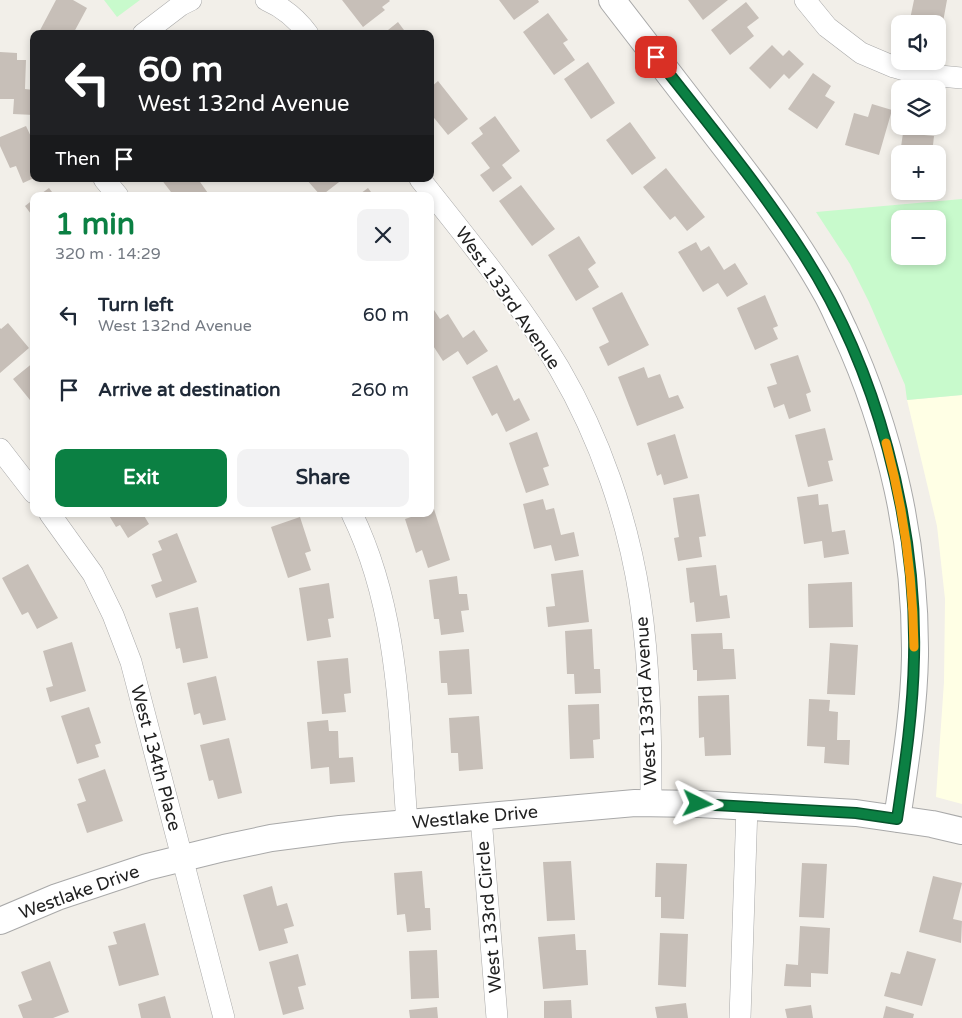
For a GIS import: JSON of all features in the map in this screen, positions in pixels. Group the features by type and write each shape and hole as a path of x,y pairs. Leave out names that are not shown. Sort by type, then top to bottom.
{"street":[{"path":"148,30 181,5 191,0"},
{"path":"266,0 276,4 289,14 304,30"},
{"path":"612,0 762,195 804,256 831,304 855,354 870,393 899,497 906,539 912,597 914,657 911,722 897,819"},
{"path":"805,0 827,27 861,53 894,67 918,74 962,78"},
{"path":"106,182 115,192"},
{"name":"West 133rd Avenue","path":"422,182 430,192"},
{"name":"West 133rd Avenue","path":"434,197 503,285 536,331 559,369 583,414 617,501 630,547 640,601 648,680 651,804"},
{"path":"0,449 30,488"},
{"name":"West 134th Place","path":"52,517 92,574 113,615 131,662 224,1018"},
{"path":"353,517 374,566 387,618 396,680 407,823"},
{"name":"Westlake Drive","path":"0,921 57,897 102,881 182,858 271,838 340,828 635,803 747,806 856,813 962,830"},
{"path":"740,1018 747,806"},
{"name":"West 133rd Circle","path":"481,817 497,1018"}],"shaded area":[{"path":"962,395 962,804 936,797 944,682 945,599 937,526 907,400"}],"green space":[{"path":"104,0 140,0 117,17"},
{"path":"962,199 962,395 907,400 905,385 869,302 850,264 816,212"}],"building":[{"path":"56,0 73,0 87,8 75,30 40,30"},
{"path":"342,0 390,1 382,7 385,10 363,27"},
{"path":"499,0 538,0 539,2 514,20"},
{"path":"688,0 728,0 703,20"},
{"path":"914,0 947,0 944,15 911,15"},
{"path":"746,2 759,18 747,27 754,36 730,55 711,30"},
{"path":"548,13 568,40 563,43 575,60 554,75 523,32"},
{"path":"398,22 404,30 388,30"},
{"path":"772,45 783,56 789,50 804,64 789,79 784,74 770,89 749,68"},
{"path":"0,52 17,53 17,60 26,60 25,89 30,90 30,115 13,114 14,99 0,99"},
{"path":"588,62 615,103 591,119 564,79"},
{"path":"813,73 831,86 825,96 835,102 817,129 788,109"},
{"path":"438,81 468,119 448,135 434,118 434,84"},
{"path":"872,104 891,110 879,155 845,145 854,113 868,117"},
{"path":"495,116 520,151 502,165 512,178 493,192 480,175 490,168 471,143 483,134 479,128"},
{"path":"630,122 656,158 632,175 606,140"},
{"path":"26,126 30,134 30,180 23,183 16,166 10,168 0,146 0,137"},
{"path":"903,135 934,136 933,145 901,145"},
{"path":"666,168 705,217 687,231 675,216 670,220 643,187"},
{"path":"163,182 200,182 207,192 171,192"},
{"path":"309,182 339,182 326,192 317,192"},
{"path":"521,185 555,229 532,246 499,201"},
{"path":"49,188 52,192 44,192"},
{"path":"368,188 371,192 362,192"},
{"path":"30,202 30,213 25,206"},
{"path":"579,236 596,263 588,269 599,287 576,301 548,255"},
{"path":"696,242 701,251 709,246 724,270 735,263 748,284 727,297 718,283 703,292 678,252"},
{"path":"622,292 649,345 608,366 599,347 609,342 592,308"},
{"path":"765,295 778,326 773,328 778,339 755,350 737,308"},
{"path":"434,310 440,319 448,314 463,338 474,330 488,351 467,365 458,351 443,361 434,347"},
{"path":"8,323 29,348 0,373 0,328"},
{"path":"798,355 811,392 806,394 811,411 789,419 784,404 774,408 767,387 777,384 770,364"},
{"path":"30,365 30,400 13,379"},
{"path":"497,365 514,401 519,398 530,420 506,432 497,413 492,416 472,377"},
{"path":"644,367 648,378 660,374 669,398 678,395 684,408 637,426 618,377"},
{"path":"825,428 833,460 828,461 833,481 808,487 795,435"},
{"path":"537,432 549,466 543,468 549,485 526,493 509,443"},
{"path":"675,434 688,478 664,485 661,474 657,476 647,443"},
{"path":"699,494 706,536 699,537 702,557 678,561 674,538 679,537 673,498"},
{"path":"818,494 819,505 828,504 832,532 845,530 849,554 824,558 822,541 804,544 797,497"},
{"path":"543,499 546,510 554,508 561,535 574,532 579,556 555,561 551,545 534,549 523,504"},
{"path":"434,509 450,560 428,568 422,550 416,553 405,519 411,517 434,517"},
{"path":"110,517 145,517 149,524 128,538 120,525 116,527"},
{"path":"300,517 311,551 305,553 311,570 288,578 271,527"},
{"path":"177,533 197,582 156,598 151,585 162,581 152,554 162,550 158,541"},
{"path":"28,564 58,618 37,629 28,612 22,615 2,578"},
{"path":"716,565 720,596 727,595 730,618 696,622 694,602 690,603 686,568"},
{"path":"583,570 589,622 548,627 546,607 555,606 551,574"},
{"path":"457,576 459,594 467,594 469,610 461,611 464,632 441,635 439,619 434,619 429,580"},
{"path":"852,582 853,627 809,628 808,584"},
{"path":"329,583 334,618 328,619 331,637 307,641 299,588"},
{"path":"198,607 208,658 183,663 180,648 176,649 169,613"},
{"path":"592,629 594,669 600,669 601,693 575,694 574,674 567,674 565,631"},
{"path":"722,633 723,649 734,649 736,679 697,681 697,670 693,670 691,634"},
{"path":"72,642 86,691 50,702 46,688 53,686 43,651"},
{"path":"830,643 858,645 855,695 827,694"},
{"path":"469,649 472,694 448,695 447,683 441,683 439,651"},
{"path":"348,658 351,693 344,694 346,712 322,714 317,661"},
{"path":"216,676 226,720 203,725 200,713 194,715 187,683"},
{"path":"729,695 731,755 705,756 704,737 699,738 698,696"},
{"path":"809,699 830,700 829,711 838,712 837,740 850,740 849,765 824,763 825,747 807,746"},
{"path":"599,704 600,739 593,740 594,758 570,759 568,705"},
{"path":"89,707 101,743 95,745 99,757 77,764 61,716"},
{"path":"479,716 483,769 459,771 458,753 451,753 449,718"},
{"path":"328,720 329,731 338,731 339,758 353,757 355,782 330,784 329,767 311,769 307,722"},
{"path":"229,738 242,793 218,799 213,780 209,781 200,745"},
{"path":"105,769 123,821 87,833 77,804 86,801 78,779"},
{"path":"571,861 575,920 547,921 543,862"},
{"path":"656,863 687,864 684,919 661,918 661,897 655,897"},
{"path":"802,863 827,864 824,918 799,917"},
{"path":"422,871 425,908 430,908 431,930 407,932 405,914 397,915 394,873"},
{"path":"933,876 962,883 953,919 962,921 961,943 919,932"},
{"path":"272,886 277,906 287,903 294,926 284,929 288,943 259,951 243,895"},
{"path":"145,923 159,975 119,986 108,946 117,944 113,932"},
{"path":"800,926 830,928 828,974 811,973 811,987 784,986 786,964 798,965"},
{"path":"660,933 688,934 686,987 658,985"},
{"path":"575,934 576,950 586,950 588,985 543,989 538,937"},
{"path":"437,950 439,998 411,999 409,951"},
{"path":"907,951 936,959 922,1006 884,996 891,972 900,974"},
{"path":"298,954 306,985 298,987 304,1009 283,1015 269,962"},
{"path":"50,961 69,1012 53,1018 23,1018 18,1005 32,1000 21,972"},
{"path":"165,996 171,1018 141,1018 138,1004"},
{"path":"571,1000 572,1018 544,1018 544,1001"},
{"path":"686,1003 688,1018 657,1018 655,1007"},
{"path":"811,1005 813,1018 787,1018 785,1009"},
{"path":"886,1006 914,1014 913,1018 883,1018"},
{"path":"437,1007 438,1018 410,1018 409,1010"}],"slow traffic":[{"path":"886,443 901,505 906,539 914,612 914,647"}],"route":[{"path":"656,57 762,195 804,256 827,295 855,354 881,428 894,474 906,539 914,612 911,722 897,819 856,813 698,804"}]}
